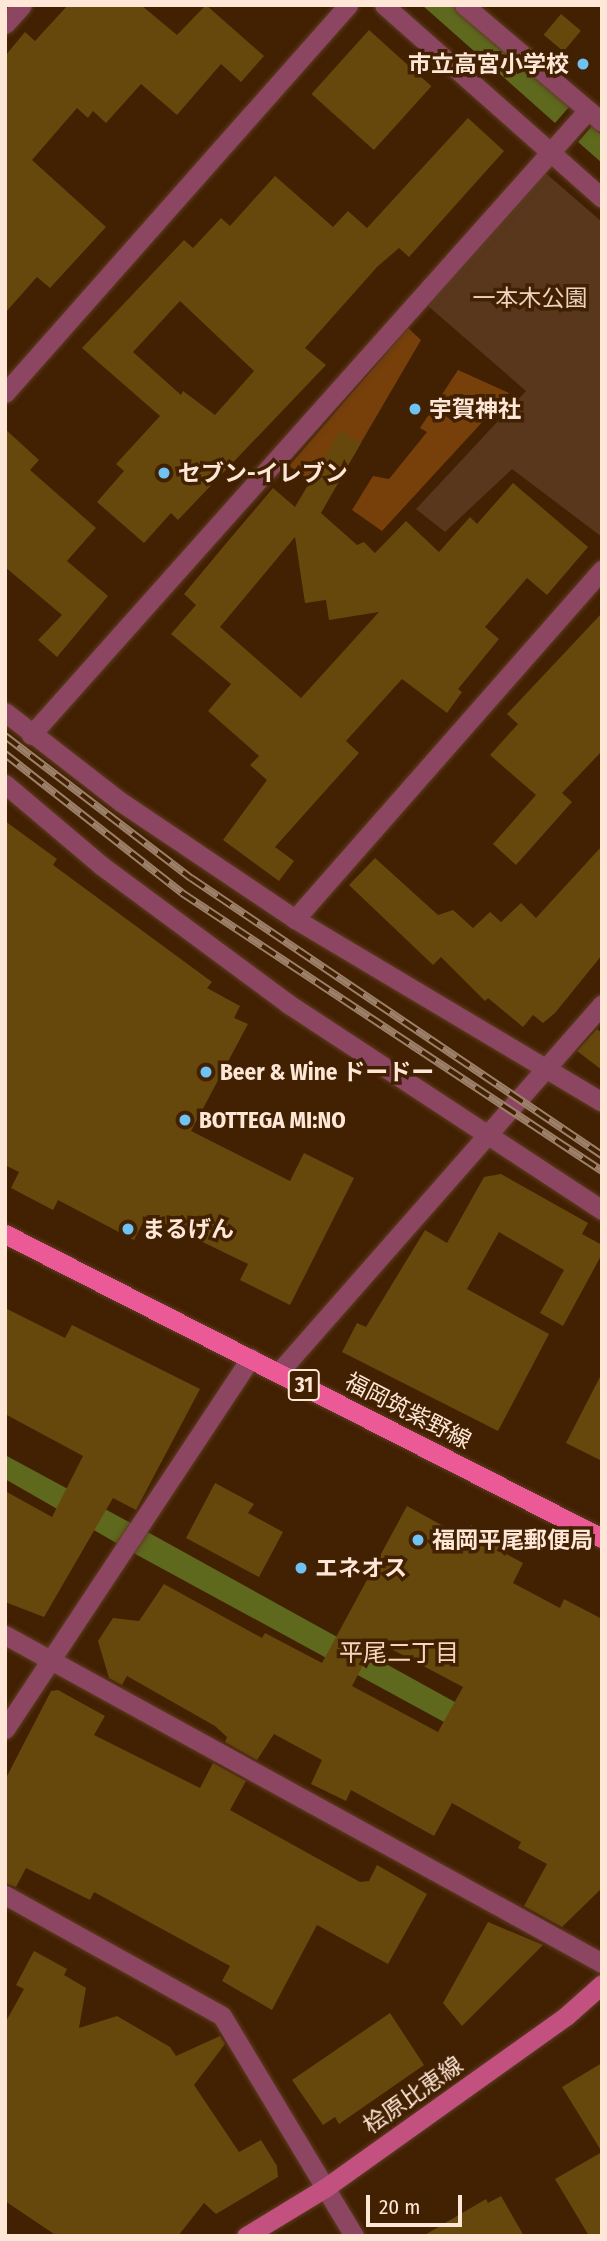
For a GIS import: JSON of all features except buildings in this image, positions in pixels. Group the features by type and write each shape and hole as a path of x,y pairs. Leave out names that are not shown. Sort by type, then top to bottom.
{"main road":[{"name":"福岡筑紫野線","path":"5,1234 602,1538"},
{"name":"桧原比恵線","path":"246,2236 325,2188 566,2016 602,1984"}],"street":[{"path":"5,24 22,5"},
{"path":"5,393 348,5"},
{"path":"384,5 602,198"},
{"path":"31,734 547,150 595,116 464,5"},
{"path":"295,919 602,570"},
{"path":"5,712 31,734 295,919 602,1102"},
{"path":"5,784 102,866 287,1003 602,1210"},
{"path":"279,1372 546,1071 602,1004"},
{"path":"5,1729 49,1660 128,1548 251,1358"},
{"path":"5,1635 602,1964"},
{"path":"5,1895 222,2016 354,2236"}],"green space":[{"name":"一本木公園","path":"542,170 602,222 602,537 512,469 445,532 416,509 526,391 428,306"}],"shaded area":[{"path":"422,5 456,5 570,106 555,123"},
{"path":"592,126 602,135 602,163 578,142"},
{"path":"408,328 421,340 331,494 289,466"},
{"path":"458,370 509,393 382,531 352,510 373,476 389,479 427,432 420,428"},
{"path":"5,1455 594,1779 578,1795 139,1556 5,1479"}],"railway":[{"path":"5,736 191,878 602,1155"},
{"path":"5,754 182,893 602,1171"}],"place":[{"name":"市立高宮小学校","path":"583,64"},
{"name":"宇賀神社","path":"415,409"},
{"name":"セブン-イレブン","path":"164,473"},
{"name":"Beer & Wine ドードー","path":"206,1072"},
{"name":"BOTTEGA MI:NO","path":"185,1120"},
{"name":"まるげん","path":"128,1229"},
{"name":"福岡平尾郵便局","path":"418,1540"},
{"name":"エネオス","path":"301,1568"}],"district":[{"name":"平尾二丁目","path":"399,1654"}]}
